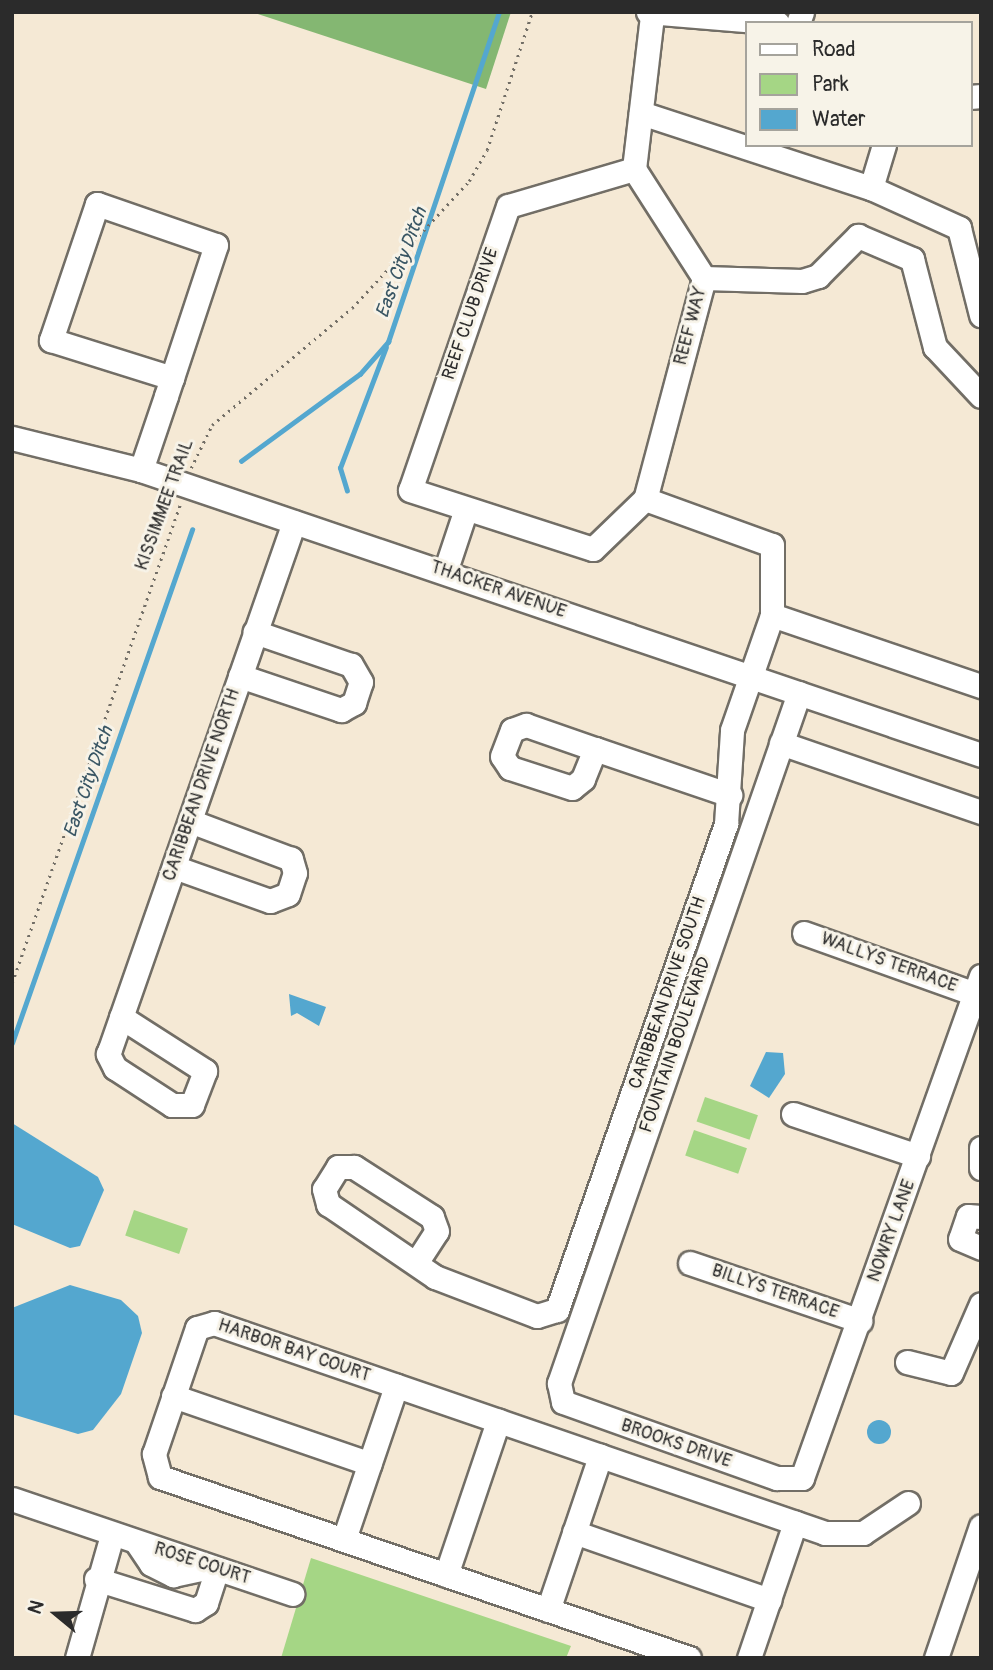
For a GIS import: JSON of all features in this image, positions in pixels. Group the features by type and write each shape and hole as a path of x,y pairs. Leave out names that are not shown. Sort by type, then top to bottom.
{"street":[{"path":"634,169 650,14 750,21"},
{"path":"641,113 744,147"},
{"path":"745,147 871,188 959,228 981,314"},
{"path":"871,188 883,147"},
{"name":"REEF WAY","path":"634,169 704,278 645,499"},
{"name":"REEF CLUB DRIVE","path":"634,169 508,206 410,491 593,549 645,499"},
{"path":"141,470 172,378 216,245 97,204 51,340 172,378"},
{"path":"704,278 802,281 818,276 858,236 912,259 935,347 981,396"},
{"name":"THACKER AVENUE","path":"12,438 141,470 981,755"},
{"path":"645,499 772,545 772,615 750,676"},
{"path":"445,572 466,509"},
{"name":"CARIBBEAN DRIVE NORTH","path":"121,1017 201,1067 204,1085 192,1105 178,1108 111,1065 110,1049 121,1017 190,821 255,632 294,522"},
{"path":"772,615 981,686"},
{"path":"240,676 341,710 354,703 361,682 351,665 255,632"},
{"name":"CARIBBEAN DRIVE SOUTH","path":"416,1263 452,1286 537,1316 554,1314 560,1304 726,824 730,795 732,730 750,676"},
{"name":"FOUNTAIN BOULEVARD","path":"560,1398 559,1383 799,693"},
{"path":"781,743 981,812"},
{"path":"595,748 730,795"},
{"path":"174,866 270,901 288,894 295,873 291,859 190,821"},
{"name":"WALLYS TERRACE","path":"804,933 978,985"},
{"name":"NOWRY LANE","path":"797,1481 811,1466 978,985"},
{"path":"793,1114 918,1156"},
{"path":"981,1148 981,1168"},
{"path":"338,1167 354,1167 435,1221 437,1231 416,1263 328,1204 324,1189 338,1167"},
{"path":"981,1217 968,1216 960,1239 981,1248"},
{"name":"BILLYS TERRACE","path":"690,1263 860,1321"},
{"path":"907,1362 951,1373 981,1304"},
{"name":"HARBOR BAY COURT","path":"689,1658 160,1477 154,1454 195,1332 205,1322 795,1523 855,1535 908,1503"},
{"path":"344,1539 397,1386"},
{"path":"173,1396 370,1464"},
{"name":"BROOKS DRIVE","path":"560,1398 572,1408 797,1481"},
{"path":"446,1575 498,1421"},
{"path":"548,1610 600,1456"},
{"name":"ROSE COURT","path":"12,1499 111,1535 292,1594"},
{"path":"749,1658 795,1523"},
{"path":"936,1658 981,1526"},
{"path":"574,1532 769,1600"},
{"path":"77,1658 96,1579 111,1535"},
{"path":"96,1579 195,1610 206,1603 214,1568"}],"path":[{"name":"KISSIMMEE TRAIL","path":"12,983 200,441 212,425 380,280 469,181 487,150 532,12"}],"green space":[{"path":"252,12 511,12 486,89"},
{"path":"705,1097 758,1115 749,1140 697,1122"},
{"path":"694,1130 747,1148 738,1174 685,1156"},
{"path":"134,1210 188,1229 179,1254 125,1236"},
{"path":"311,1558 571,1646 566,1658 281,1658"}],"water":[{"path":"289,994 326,1007 319,1026 297,1013 291,1016"},
{"path":"766,1052 783,1053 785,1074 769,1098 750,1086"},
{"path":"12,1123 98,1177 104,1190 80,1246 70,1248 12,1224"},
{"path":"70,1285 121,1300 138,1316 142,1333 121,1394 93,1430 78,1434 12,1414 12,1308"},
{"path":"879,1420 887,1424 891,1432 887,1440 879,1444 871,1440 867,1432 871,1424"}],"waterway":[{"name":"East City Ditch","path":"241,461 360,374 388,342 499,12"},
{"path":"347,491 340,468 386,347"},
{"name":"East City Ditch","path":"12,1043 192,530"}]}
